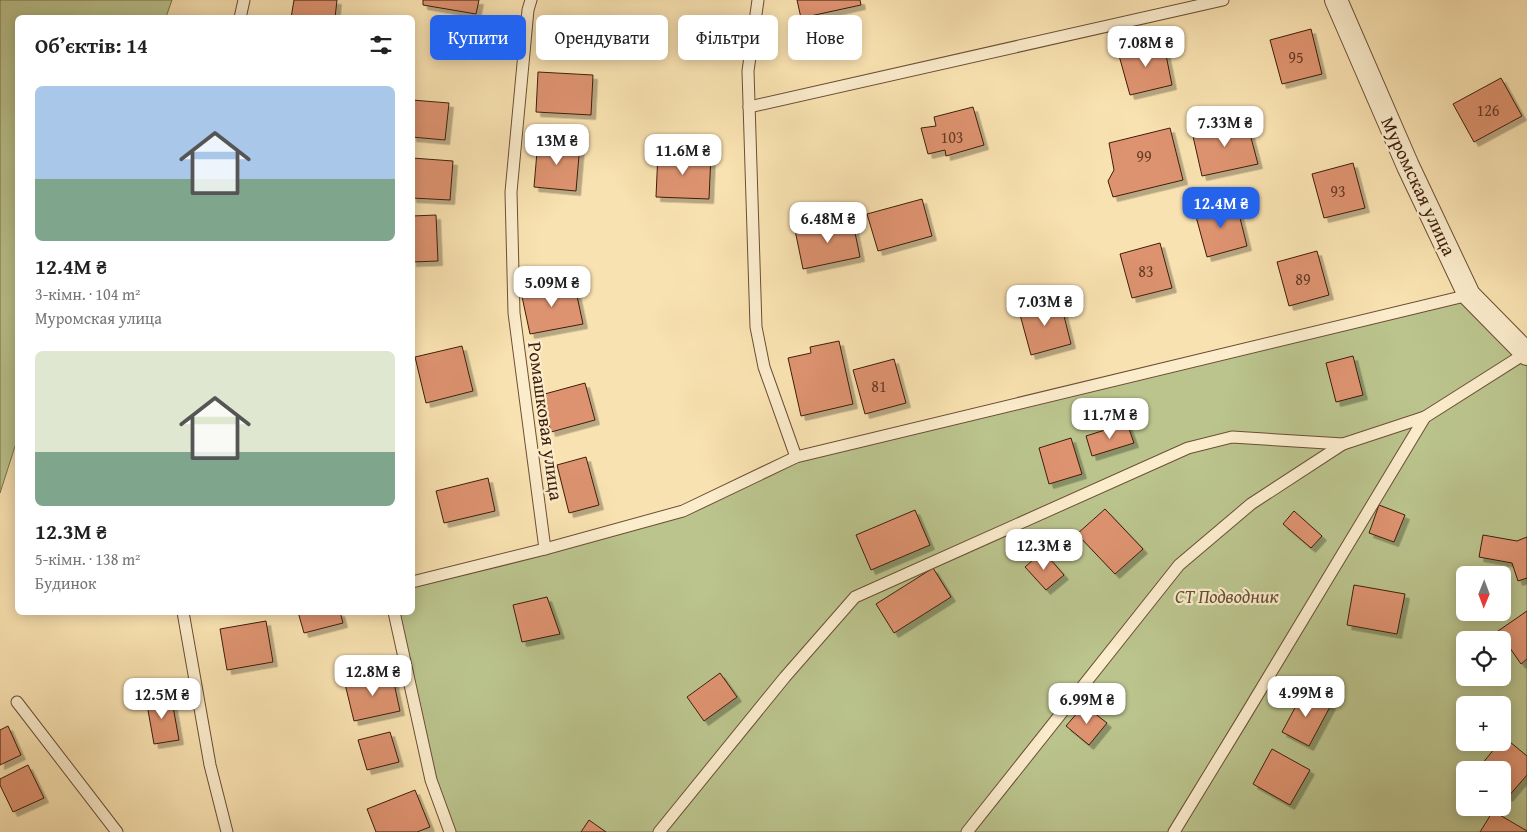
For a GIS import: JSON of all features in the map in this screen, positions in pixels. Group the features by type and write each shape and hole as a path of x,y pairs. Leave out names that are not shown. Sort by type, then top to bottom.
{"street":[{"name":"Муромская улица","path":"1336,0 1408,166 1469,295 1527,354"}],"lane":[{"path":"241,15 244,0"},
{"name":"Ромашковая улица","path":"530,0 511,192 514,313 546,549"},
{"path":"758,0 748,71 756,327 764,367 796,457"},
{"path":"749,106 1223,0"},
{"path":"415,581 546,549 683,511 796,457 1469,295"},
{"path":"967,832 1179,565 1251,504 1343,444 1425,417 1527,354"},
{"path":"1174,832 1425,417"},
{"path":"659,832 785,677 855,598 1188,448 1232,437 1343,444"},
{"path":"184,615 210,765 227,832"},
{"path":"395,615 432,780 450,832"},
{"path":"17,702 117,832"}],"green space":[{"path":"0,0 172,0 167,15 15,15 15,446 0,493"},
{"name":"СТ Подводник","path":"1469,295 1527,360 1527,832 450,832 395,615 415,615 415,581 683,511 796,457"}],"building":[{"path":"294,0 337,0 335,15 292,15"},
{"path":"423,0 479,0 476,14 423,5"},
{"path":"797,0 860,0 861,5 815,15 800,15"},
{"path":"1311,29 1322,74 1282,84 1270,40"},
{"path":"1163,40 1172,85 1130,95 1118,52"},
{"path":"538,72 593,75 591,115 536,112"},
{"path":"1501,78 1522,116 1474,142 1453,104"},
{"path":"415,100 449,103 445,140 415,137"},
{"path":"973,107 984,145 946,156 945,150 928,154 921,128 936,126 934,117"},
{"path":"1246,119 1258,164 1202,176 1192,132"},
{"path":"1170,128 1183,180 1113,197 1108,181 1114,170 1109,143"},
{"path":"538,140 580,144 576,191 534,187"},
{"path":"658,152 711,154 709,199 656,197"},
{"path":"415,158 453,161 450,200 415,198"},
{"path":"1353,163 1365,208 1324,218 1312,174"},
{"path":"922,199 932,236 878,251 867,214"},
{"path":"1236,202 1247,246 1207,257 1195,213"},
{"path":"436,215 438,261 415,262 415,216"},
{"path":"852,218 860,257 803,269 795,230"},
{"path":"1160,243 1172,288 1132,298 1120,254"},
{"path":"1317,251 1329,295 1289,306 1277,262"},
{"path":"574,282 583,324 530,334 521,292"},
{"path":"1060,300 1071,344 1031,355 1019,311"},
{"path":"839,341 853,404 801,416 788,358 811,353 810,347"},
{"path":"462,346 473,391 426,403 415,357"},
{"path":"1353,356 1363,395 1336,402 1326,363"},
{"path":"894,359 906,403 865,414 853,370"},
{"path":"585,383 595,420 551,432 541,395"},
{"path":"1127,423 1134,443 1092,456 1086,436"},
{"path":"1071,438 1082,474 1049,484 1039,448"},
{"path":"586,457 599,505 569,513 557,465"},
{"path":"488,478 495,511 444,523 436,491"},
{"path":"1379,505 1405,515 1394,542 1369,533"},
{"path":"1105,509 1143,549 1115,574 1077,534"},
{"path":"915,510 930,545 871,570 856,535"},
{"path":"1294,511 1322,536 1311,548 1283,524"},
{"path":"1483,535 1517,541 1527,537 1527,578 1518,581 1512,563 1479,557"},
{"path":"1043,551 1064,575 1046,590 1025,567"},
{"path":"933,568 951,597 894,633 876,604"},
{"path":"1354,585 1405,594 1397,634 1347,625"},
{"path":"547,597 560,634 522,642 513,605"},
{"path":"1527,611 1527,659 1521,664 1511,650 1511,631 1498,631"},
{"path":"299,615 341,615 343,623 304,633"},
{"path":"266,621 273,662 227,670 220,629"},
{"path":"720,673 737,697 704,721 687,697"},
{"path":"392,674 400,711 354,721 345,684"},
{"path":"1304,691 1331,705 1309,746 1282,732"},
{"path":"171,695 179,740 154,744 146,699"},
{"path":"1084,705 1107,723 1089,745 1066,726"},
{"path":"8,726 21,755 0,765 0,730"},
{"path":"390,732 399,762 367,770 358,740"},
{"path":"1511,743 1527,756 1527,775 1511,794 1511,761 1484,761 1493,751 1511,751"},
{"path":"1272,749 1310,770 1290,805 1253,784"},
{"path":"28,765 44,798 13,812 0,785 0,779"},
{"path":"415,790 430,827 417,832 376,832 367,809"},
{"path":"1490,816 1502,816 1527,831 1527,832 1480,832"},
{"path":"589,820 606,832 581,832"}]}
